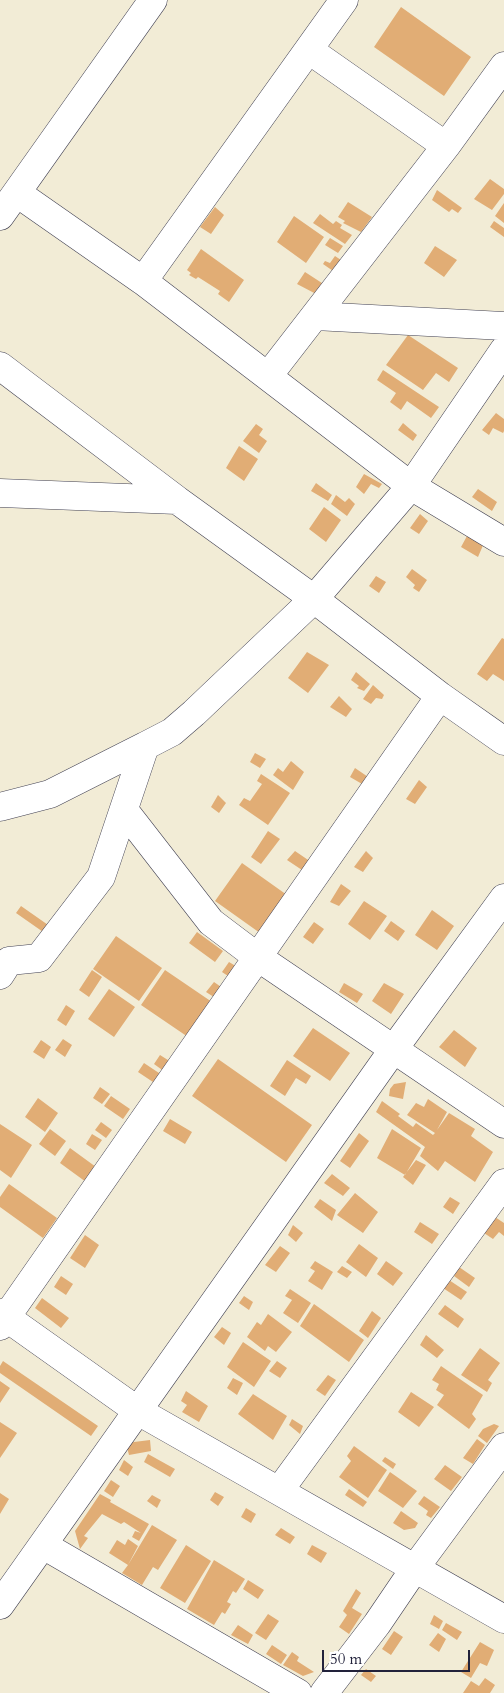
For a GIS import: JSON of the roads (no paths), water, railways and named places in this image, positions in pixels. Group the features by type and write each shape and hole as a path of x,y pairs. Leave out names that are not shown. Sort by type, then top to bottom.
{"street":[{"path":"0,216 153,0"},
{"path":"143,282 344,0"},
{"path":"309,50 446,146"},
{"path":"268,376 446,146 504,66"},
{"path":"17,193 143,282 411,486 504,542"},
{"path":"315,316 504,326"},
{"path":"0,807 50,794 172,732 194,713 314,599 411,486 504,350"},
{"path":"0,366 177,500 314,599 440,696 504,741"},
{"path":"0,493 177,500"},
{"path":"440,696 2,1319 138,1411 504,1619"},
{"path":"0,975 9,961 39,958 101,877 145,746"},
{"path":"124,810 211,922 256,956 504,1124"},
{"path":"0,1605 393,1050 502,906"},
{"path":"279,1491 504,1183"},
{"path":"324,1693 377,1624 414,1568 504,1447"},
{"path":"43,1544 298,1693"}]}
